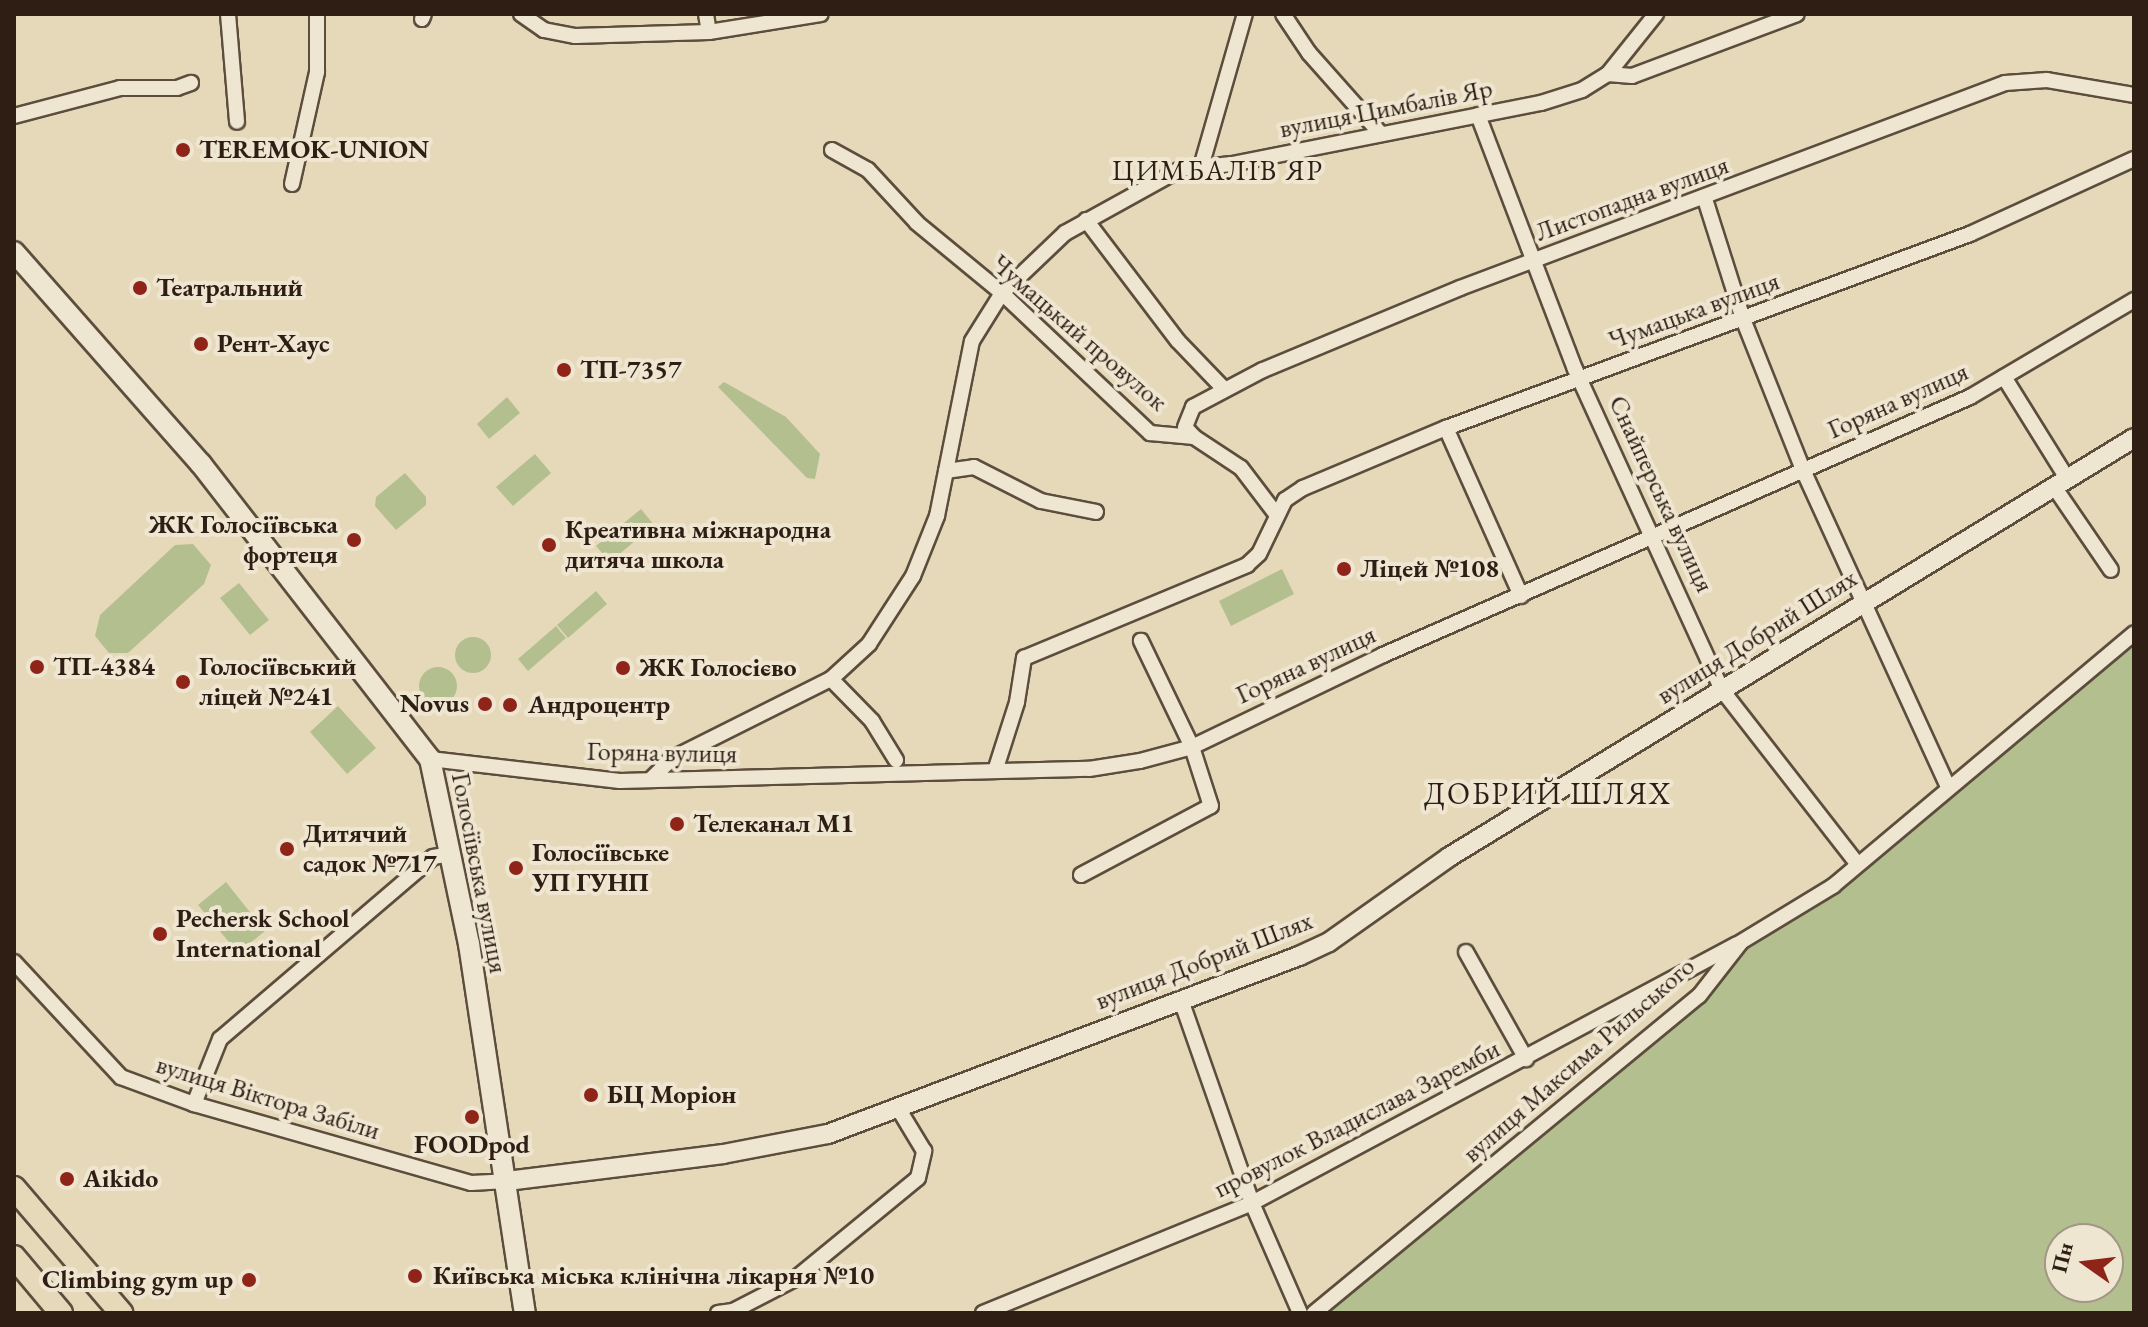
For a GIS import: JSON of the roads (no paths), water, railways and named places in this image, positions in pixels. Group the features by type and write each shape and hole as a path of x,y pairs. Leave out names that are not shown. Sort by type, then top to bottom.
{"main road":[{"name":"Голосіївська вулиця","path":"14,252 201,464 430,759 450,854 507,1181 525,1313"},
{"path":"14,1188 121,1313"},
{"path":"14,1257 61,1313"}],"street":[{"path":"228,14 237,122"},
{"path":"292,184 317,72 317,14"},
{"path":"706,14 709,32"},
{"path":"521,15 544,30 575,36 709,32 821,14"},
{"path":"1201,167 1245,14"},
{"path":"1283,14 1309,53 1381,134"},
{"name":"вулиця Цимбалів Яр","path":"652,778 673,758 831,679 869,644 898,603 937,516 972,341 1002,293 1027,265 1086,220 1150,182 1201,167 1541,103 1608,74 1656,14"},
{"path":"1608,74 1632,76 1797,14"},
{"name":"Листопадна вулиця","path":"1194,437 1185,427 1187,415 1223,388 1395,313 1705,199 2005,83 2047,80 2134,95"},
{"path":"14,116 120,88 177,88 191,83"},
{"name":"Снайперська вулиця","path":"1478,115 1582,376 1657,537 1722,690 1856,862"},
{"name":"Чумацький провулок","path":"832,150 868,170 935,239 1002,293 1150,433 1194,437 1241,468 1276,514"},
{"name":"Чумацька вулиця","path":"1276,514 1285,500 1303,488 1446,428 1970,234 2134,159"},
{"path":"1705,199 1743,319 1803,470 1860,602 1948,786"},
{"path":"1086,220 1178,341 1223,388"},
{"name":"Горяна вулиця","path":"430,759 620,781 652,778 700,781 996,768 1089,769 1192,747 1383,655 1657,537 2004,377 2134,300"},
{"path":"2004,377 2111,570"},
{"path":"1446,428 1521,596"},
{"name":"вулиця Добрий Шлях","path":"507,1181 784,1144 843,1130 1329,942 1449,857 1860,602 2062,484 2134,438"},
{"path":"946,471 974,467 1052,505 1096,512"},
{"path":"996,768 1024,658 1247,565 1259,554 1276,514"},
{"name":"вулиця Максима Рильського","path":"1314,1313 1699,996 1741,942 1833,886 1856,862 2134,633"},
{"path":"1081,875 1211,806 1192,747 1141,641"},
{"path":"831,679 872,721 896,760"},
{"path":"194,1104 220,1039 433,857 450,854"},
{"name":"провулок Владислава Заремби","path":"983,1313 1252,1203 1741,942"},
{"path":"1466,952 1526,1059"},
{"name":"вулиця Віктора Забіли","path":"14,962 121,1077 194,1104 471,1183 507,1181"},
{"path":"1181,1000 1252,1203 1300,1313"},
{"path":"728,1312 795,1279 918,1178 924,1151 898,1108"}],"place":[{"name":"TEREMOK-UNION","path":"183,150"},
{"name":"Театральний","path":"140,288"},
{"name":"Рент-Хаус","path":"201,344"},
{"name":"ТП-7357","path":"564,370"},
{"name":"ЖК Голосіївська фортеця","path":"354,540"},
{"name":"Креативна міжнародна дитяча школа","path":"549,545"},
{"name":"Ліцей №108","path":"1344,569"},
{"name":"ТП-4384","path":"37,667"},
{"name":"ЖК Голосієво","path":"623,668"},
{"name":"Голосіївський ліцей №241","path":"183,682"},
{"name":"Novus","path":"485,704"},
{"name":"Андроцентр","path":"510,705"},
{"name":"Телеканал М1","path":"677,824"},
{"name":"Дитячий садок №717","path":"287,849"},
{"name":"Голосіївське УП ГУНП","path":"516,868"},
{"name":"Pechersk School International","path":"160,934"},
{"name":"БЦ Моріон","path":"591,1095"},
{"name":"FOODpod","path":"472,1117"},
{"name":"Aikido","path":"67,1179"},
{"name":"Київська міська клінічна лікарня №10","path":"415,1276"},
{"name":"Climbing gym up","path":"249,1280"}],"district":[{"name":"ЦИМБАЛІВ ЯР","path":"1218,170"},
{"name":"ДОБРИЙ ШЛЯХ","path":"1548,794"}]}
